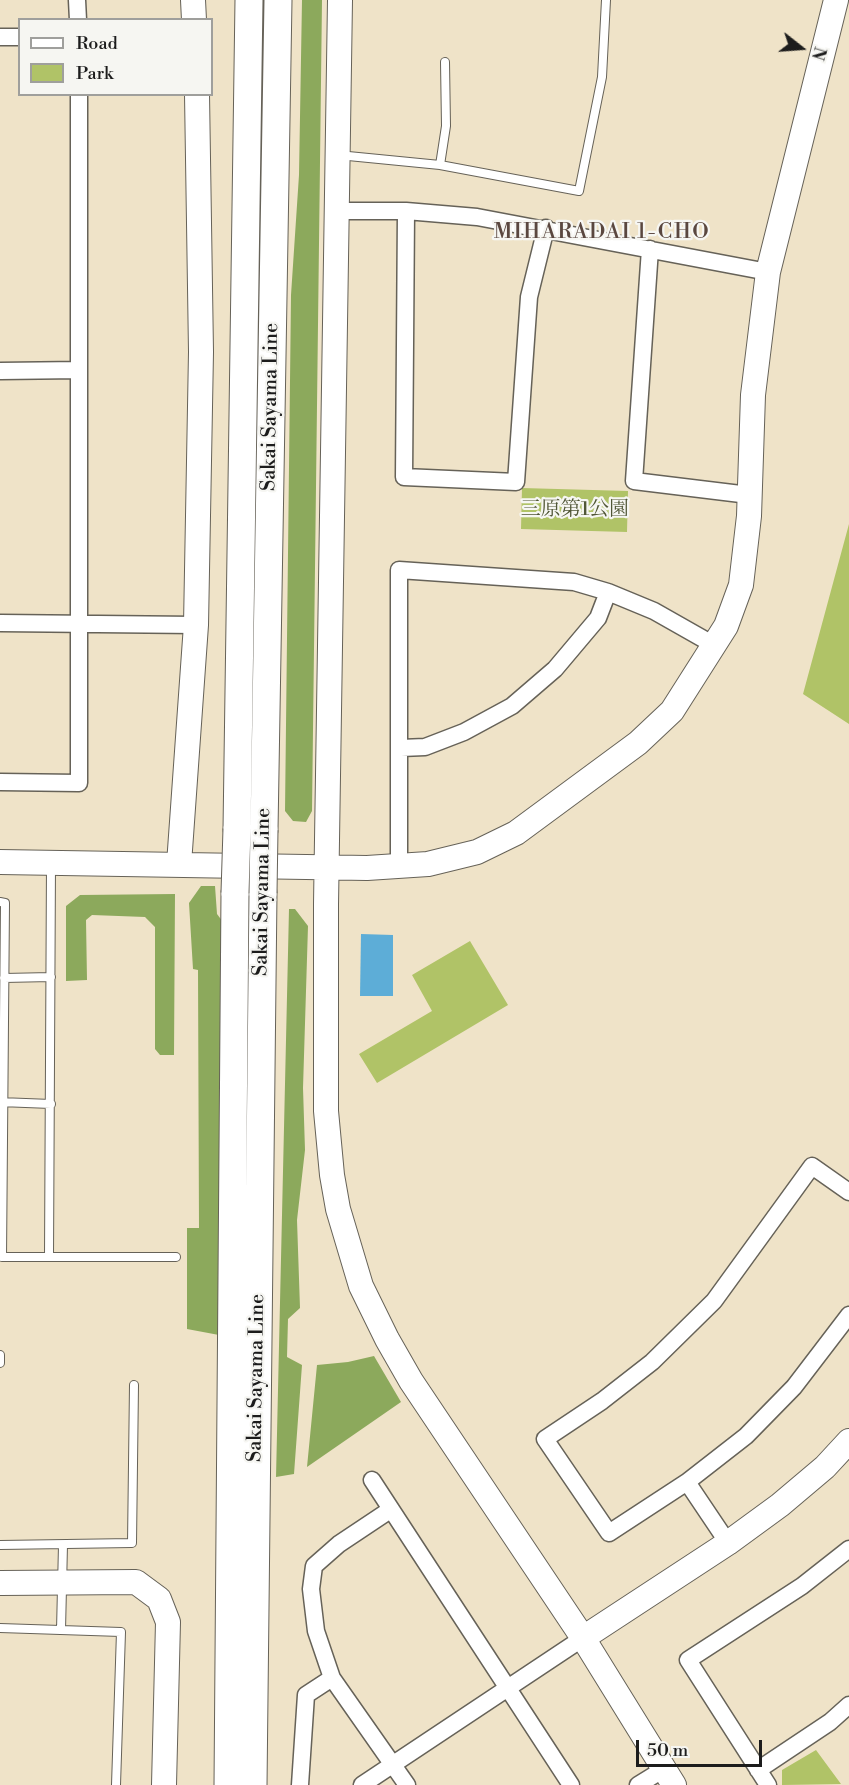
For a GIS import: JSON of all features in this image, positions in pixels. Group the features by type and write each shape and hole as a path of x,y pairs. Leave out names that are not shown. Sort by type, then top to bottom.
{"main road":[{"path":"238,0 248,68"},
{"name":"Sakai Sayama Line","path":"228,1785 235,893 249,0"},
{"name":"Sakai Sayama Line","path":"253,1785 263,893 278,1"}],"street":[{"path":"77,0 78,18"},
{"path":"193,0 194,18"},
{"path":"340,0 327,867 326,1111 330,1163 338,1209 362,1286 411,1381 583,1638 669,1777 638,1785"},
{"path":"0,862 327,867 399,867 428,864 477,852 516,833 638,742 672,711 726,626 741,585 749,495 753,395 768,272 836,0"},
{"path":"0,37 18,36"},
{"path":"0,782 79,783 79,96"},
{"path":"179,864 196,625 201,352 196,96"},
{"path":"337,211 406,211 477,217 546,228 768,272"},
{"path":"406,211 404,477 516,482 529,297 546,228"},
{"path":"650,249 634,481 749,495"},
{"path":"0,371 79,370"},
{"path":"399,867 401,748 399,570 528,577 574,582 608,592 654,611 714,645"},
{"path":"401,748 425,747 454,736 512,706 555,669 598,618 608,592"},
{"path":"0,623 196,625"},
{"path":"849,1192 812,1166 714,1301 652,1362 602,1401 545,1439 609,1533 687,1482 746,1436 794,1387 849,1315"},
{"path":"362,1785 728,1543 780,1505 825,1467 849,1441"},
{"path":"372,1480 571,1785"},
{"path":"687,1482 728,1543"},
{"path":"390,1510 339,1544 314,1566 311,1589 316,1631 332,1678 407,1785"},
{"path":"768,1785 688,1660 802,1586 849,1549"},
{"path":"0,1583 136,1582 159,1599 168,1622 164,1785"},
{"path":"300,1785 306,1695 332,1678"},
{"path":"759,1770 830,1722 849,1705"}],"lane":[{"path":"338,155 440,165 579,191 602,77 606,0"},
{"path":"440,165 446,126 446,62"},
{"path":"50,1256 51,863"},
{"path":"0,902 5,903 2,1257 176,1257"},
{"path":"4,978 51,977"},
{"path":"2,1103 51,1104"},
{"path":"0,1355 0,1364"},
{"path":"0,1545 132,1543 134,1385"},
{"path":"61,1630 63,1545"},
{"path":"0,1628 121,1632 116,1785"}],"green space":[{"path":"302,0 322,0 312,811 306,822 293,821 285,811 291,295 299,175"},
{"name":"三原第1公園","path":"522,488 628,491 627,532 521,529"},
{"path":"849,524 849,724 803,694"},
{"path":"201,886 215,886 217,914 223,922 219,1335 187,1329 187,1228 199,1228 198,970 193,969 189,903"},
{"path":"175,894 174,1055 160,1055 155,1049 155,927 145,917 92,915 86,920 87,980 66,981 66,906 80,895"},
{"path":"289,909 295,909 308,926 303,1088 305,1150 297,1220 300,1308 288,1319 287,1357 302,1365 294,1474 276,1477"},
{"path":"470,941 508,1005 377,1083 359,1054 432,1011 412,975"},
{"path":"374,1356 401,1402 307,1467 317,1365 348,1362"},
{"path":"816,1750 841,1784 782,1785 782,1770"}],"water":[{"path":"361,934 393,935 393,996 360,996"}],"district":[{"name":"MIHARADAI 1-CHO","path":"602,233"}]}
